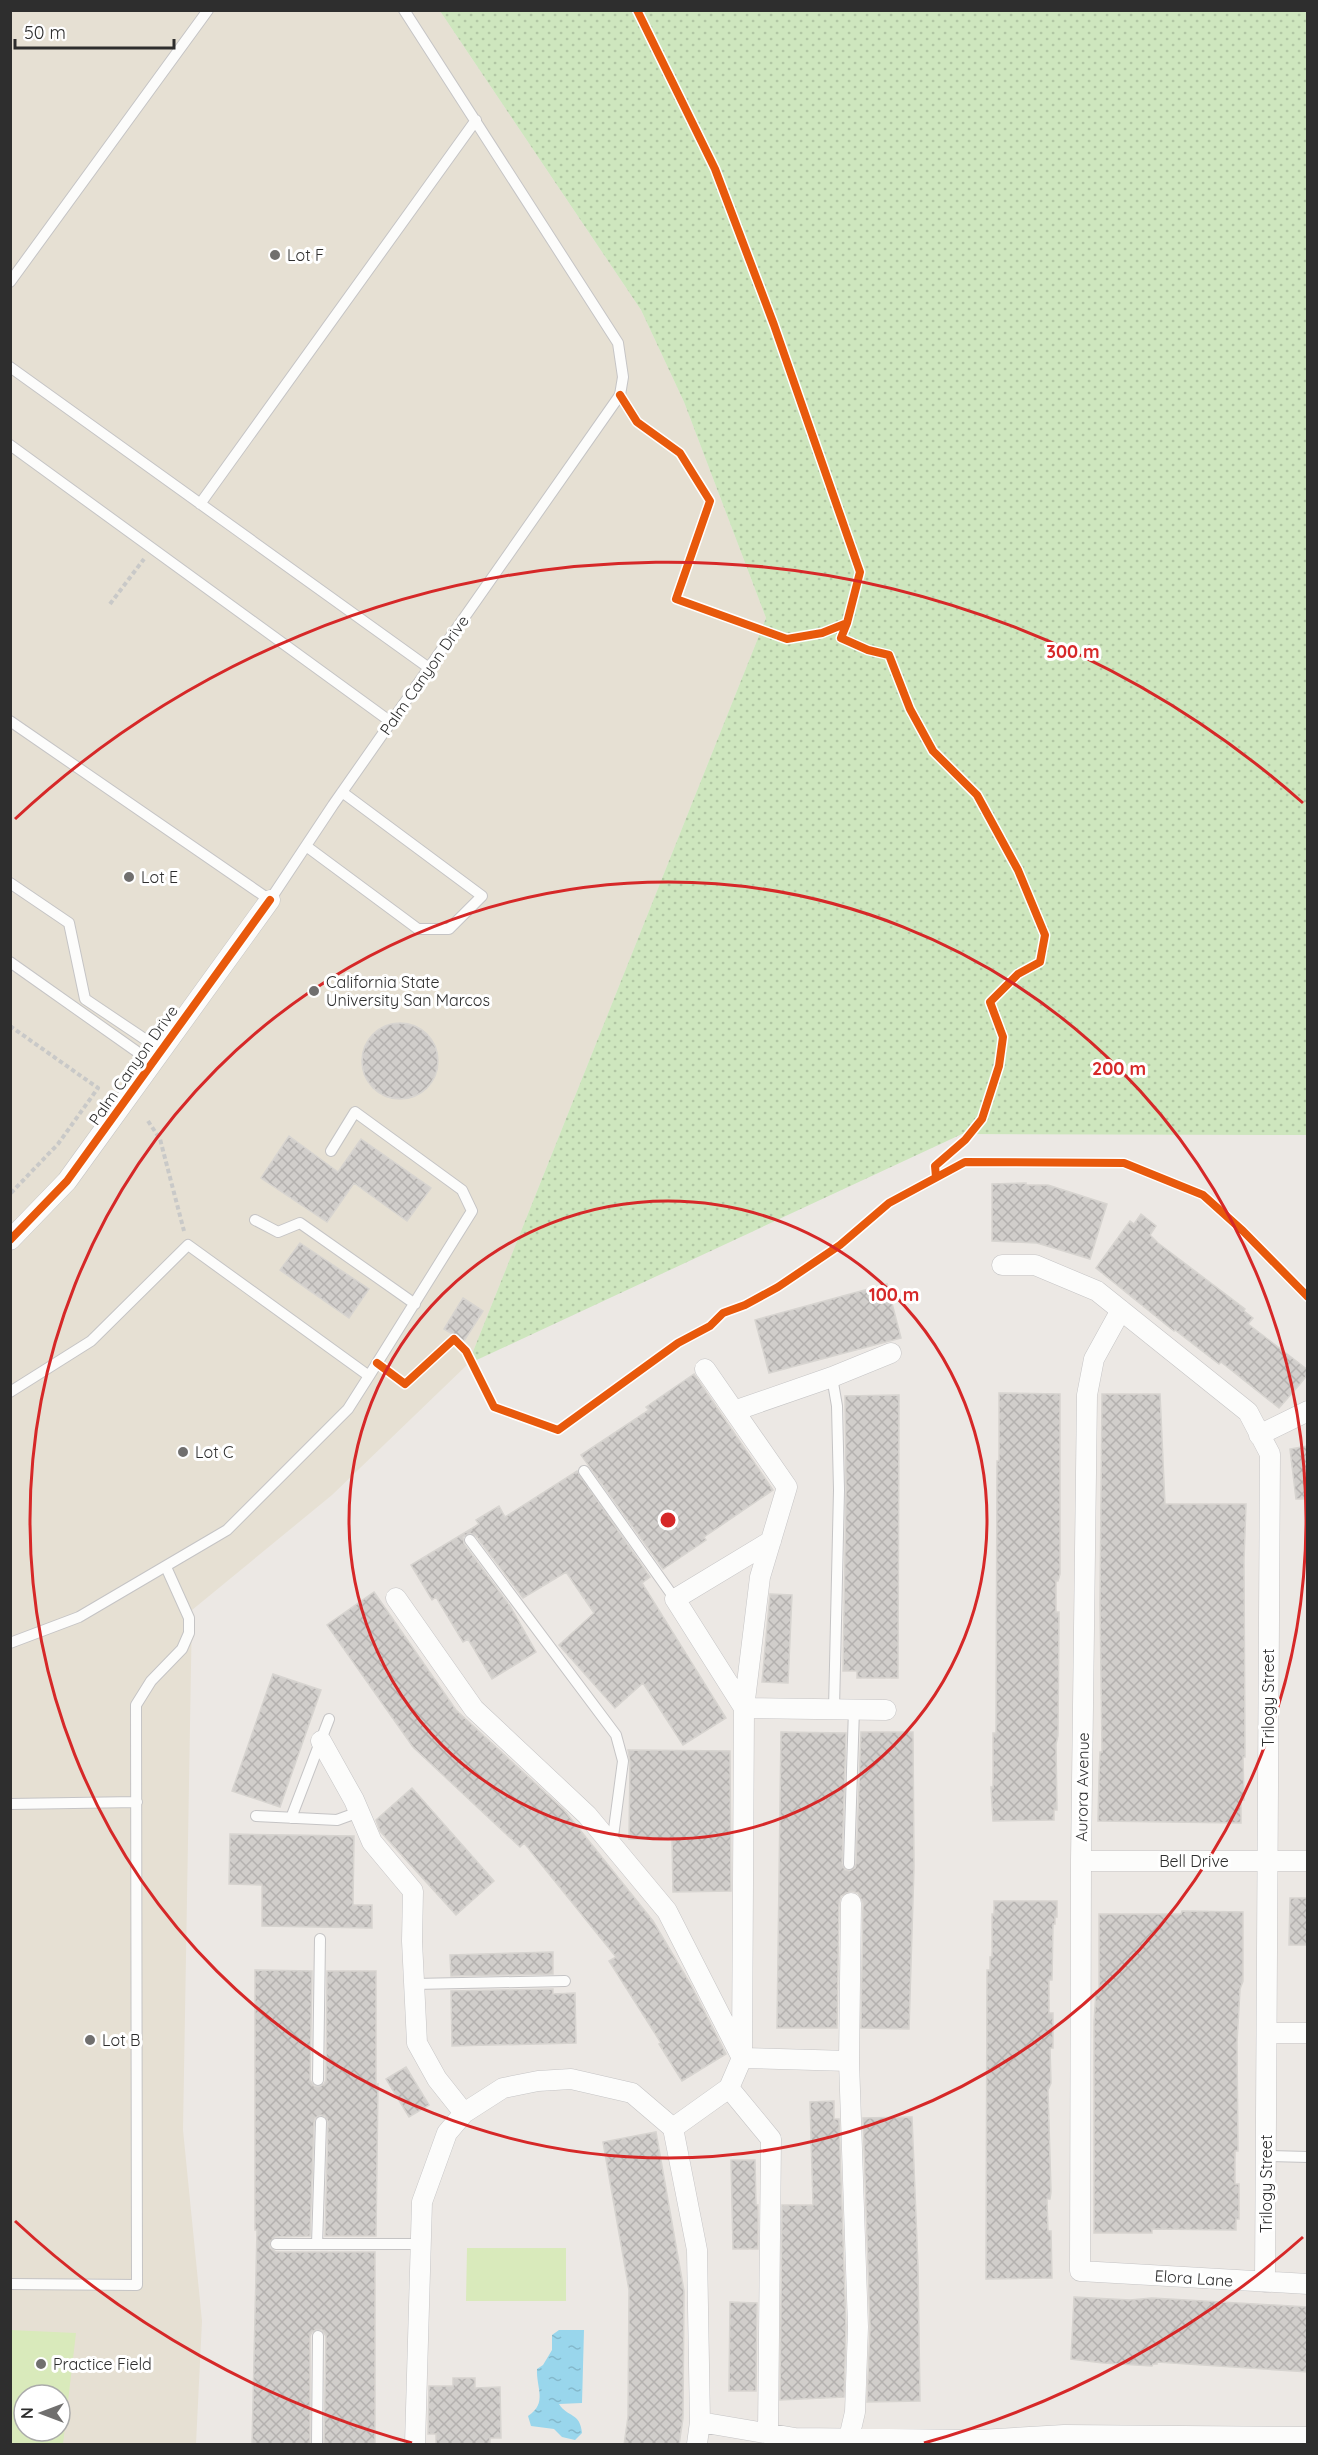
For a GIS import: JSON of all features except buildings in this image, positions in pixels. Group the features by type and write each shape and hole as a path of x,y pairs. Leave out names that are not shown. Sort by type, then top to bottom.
{"street":[{"name":"Palm Canyon Drive","path":"10,1240 67,1181 191,1006 270,900"},
{"name":"Trilogy Street","path":"1002,1265 1035,1264 1097,1291 1248,1412 1270,1454 1265,2282"},
{"name":"Aurora Avenue","path":"1080,2271 1081,1862 1087,1395 1094,1359 1121,1310"},
{"path":"734,1411 832,1377 891,1353"},
{"path":"673,2128 729,2088 742,2058 744,1708 760,1577 787,1487 705,1369"},
{"path":"1259,1435 1308,1411"},
{"path":"744,1708 675,1599 771,1541"},
{"path":"396,1598 474,1709 587,1815 667,1911 742,2058"},
{"path":"744,1708 886,1710"},
{"path":"321,1741 359,1812 372,1842 413,1891 417,2043 437,2079 464,2113"},
{"name":"Bell Drive","path":"1081,1862 1308,1861"},
{"path":"849,2438 855,2412 858,2327 849,2061 851,1903"},
{"path":"1267,2033 1308,2033"},
{"path":"742,2058 849,2061"},
{"path":"415,2445 422,2202 447,2133 464,2113 503,2088 538,2081 571,2079 632,2093 673,2128 697,2250 700,2422 697,2445"},
{"path":"729,2088 771,2139 768,2433"},
{"name":"Elora Lane","path":"1080,2271 1308,2284"},
{"path":"700,2422 795,2439 980,2440 1064,2435 1140,2440 1300,2440"}],"lane":[{"path":"10,282 208,10"},
{"path":"200,504 476,120 404,10"},
{"name":"Palm Canyon Drive","path":"270,900 342,792 620,395 623,377 618,343 476,120"},
{"path":"10,367 429,668"},
{"path":"10,445 391,722"},
{"path":"10,722 270,900"},
{"path":"306,846 418,929 449,928 482,896 342,792"},
{"path":"10,883 69,923 85,999 157,1056"},
{"path":"10,962 157,1056"},
{"path":"10,1643 79,1617 227,1530 348,1409 472,1211 462,1190 355,1112 331,1151"},
{"path":"255,1220 278,1232 300,1223 415,1304"},
{"path":"10,1392 91,1341 188,1245 369,1376"},
{"path":"832,1377 837,1406 849,1864"},
{"path":"584,1471 675,1599"},
{"path":"470,1540 616,1735 623,1761 612,1845"},
{"path":"10,2284 137,2285 136,1705 151,1681 182,1649 189,1633 189,1618 166,1567"},
{"path":"291,1818 329,1719"},
{"path":"10,1804 137,1802"},
{"path":"256,1816 337,1820 359,1812"},
{"path":"318,2080 320,1939"},
{"path":"414,1984 565,1981"},
{"path":"316,2244 321,2122"},
{"path":"1266,2156 1308,2157"},
{"path":"276,2244 421,2244"},
{"path":"317,2445 318,2336"}],"path":[{"path":"110,604 147,554"},
{"path":"10,1026 98,1088 58,1144 10,1194"},
{"path":"148,1121 160,1139 188,1245"}],"shaded area":[{"name":"California State University San Marcos","path":"11,11 440,11 641,310 684,402 766,618 468,1364 332,1495 192,1610 183,2130 202,2321 196,2444 11,2444"}],"green space":[{"path":"440,11 1307,11 1307,1135 962,1134 468,1364 766,618 684,402 641,310"},
{"path":"467,2248 566,2248 566,2301 466,2301"},
{"name":"Practice Field","path":"10,2330 76,2333 70,2383 12,2383 12,2443 63,2444 11,2444"}],"water":[{"path":"559,2330 584,2330 582,2403 559,2404 576,2418 581,2426 582,2433 575,2440 562,2437 554,2429 531,2426 528,2416 538,2406 540,2395 537,2369 543,2365 552,2350 552,2335"}],"cycle path":[{"path":"620,395 637,422 680,453 710,501 676,599 787,639 822,633 847,623 860,572 774,325 715,169 637,10"},
{"path":"847,623 841,638 868,650 889,655 910,709 933,751 977,795 1018,870 1045,935 1040,962 1018,974 990,1002 1003,1037 999,1066 982,1119 965,1140 935,1166 936,1177"},
{"path":"10,1240 67,1181 270,900"},
{"path":"377,1363 405,1384 454,1339 466,1351 494,1407 558,1430 678,1343 710,1326 723,1313 745,1305 778,1287 840,1245 889,1203 965,1162 1124,1163 1203,1195 1243,1231 1308,1297"}],"place":[{"name":"Lot F","path":"275,255"},
{"name":"Lot E","path":"129,877"},
{"name":"California State University San Marcos","path":"314,991"},
{"name":"Lot C","path":"183,1452"},
{"name":"Lot B","path":"90,2040"},
{"name":"Practice Field","path":"41,2364"}]}
